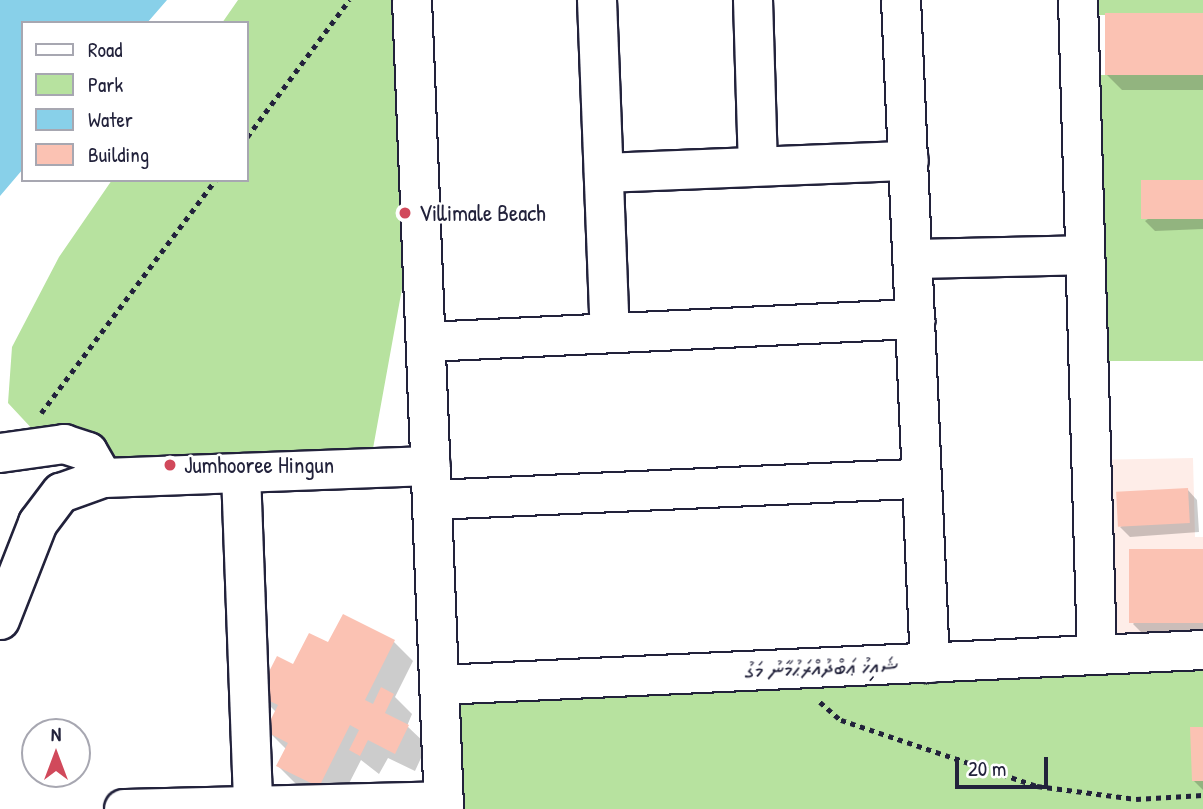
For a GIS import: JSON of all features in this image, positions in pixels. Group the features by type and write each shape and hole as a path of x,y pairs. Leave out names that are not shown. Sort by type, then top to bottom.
{"street":[{"path":"124,809 444,805 412,0"},
{"path":"597,0 610,332"},
{"path":"753,0 758,166"},
{"path":"901,0 930,663"},
{"path":"1077,0 1097,655"},
{"path":"604,173 909,161"},
{"path":"913,259 1085,255"},
{"path":"426,342 915,319"},
{"path":"4,461 64,444 88,452 103,478"},
{"path":"0,620 38,523 61,493 103,478 241,473 432,483 922,479"},
{"path":"241,473 254,806"},
{"name":"ޝައިިޚު ޢަބްދުއްރަޙުމާނު މަގު","path":"439,685 1203,650"}],"path":[{"path":"248,136 349,0"},
{"path":"4,461 213,182"},
{"path":"782,669 841,720 1037,786 1136,799 1203,795"}],"shaded area":[{"path":"1193,458 1195,537 1203,537 1203,650 1097,655 1092,460"}],"green space":[{"path":"238,0 402,0 413,228 372,454 63,462 8,403 12,347 59,257 111,182 248,182 248,21 223,21"},
{"path":"1078,0 1203,0 1203,15 1078,15"},
{"path":"1079,75 1203,75 1203,361 1079,361"},
{"path":"1203,650 1203,809 444,809 439,685"}],"water":[{"path":"0,0 167,0 149,21 21,21 21,171 0,196"}],"building":[{"path":"1105,13 1203,13 1203,75 1105,75"},
{"path":"1141,180 1203,180 1203,219 1141,219"},
{"path":"1188,488 1190,523 1118,527 1116,492"},
{"path":"1129,549 1203,549 1203,623 1129,623"},
{"path":"343,614 395,640 365,700 373,704 381,687 394,694 385,713 409,725 395,754 368,740 360,756 349,750 359,730 350,725 319,787 276,766 288,743 265,731 278,705 257,695 277,656 293,664 309,633 328,642"},
{"path":"1190,727 1203,727 1203,781 1192,781"}],"place":[{"name":"Villimale Beach","path":"405,213"},
{"name":"Jumhooree Hingun","path":"170,465"}]}
